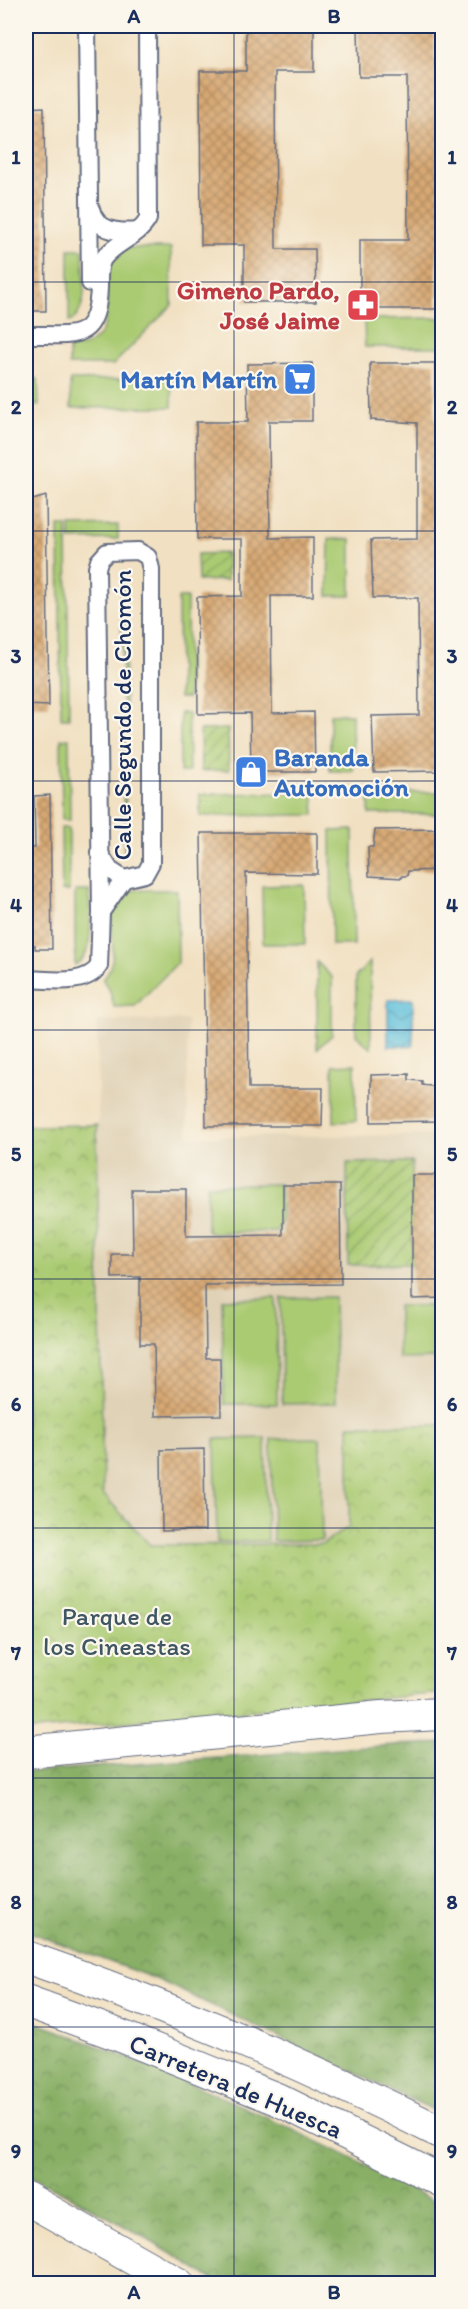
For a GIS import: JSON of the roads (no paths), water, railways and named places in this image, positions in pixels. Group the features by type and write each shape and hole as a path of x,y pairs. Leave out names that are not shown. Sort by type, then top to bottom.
{"highway":[{"path":"26,1752 369,1718 442,1714"},
{"name":"Carretera de Huesca","path":"26,1957 91,1979 211,2027 442,2133"},
{"name":"Carretera de Huesca","path":"26,2001 116,2034 277,2099 442,2181"},
{"path":"26,2198 178,2283"}],"street":[{"path":"87,26 90,326"},
{"path":"26,335 77,334 85,331 96,314 101,262 109,252 145,225 149,210 147,26"},
{"path":"89,202 93,218 101,226 115,231 138,231"},
{"name":"Calle Segundo de Chomón","path":"26,980 85,978 95,971 100,959 97,568 99,561 107,552 138,551 148,557 151,569 151,857 149,869 145,874 124,879 100,912"},
{"name":"Calle Segundo de Chomón","path":"99,852 110,870 124,879"}],"water":[{"path":"413,999 413,1046 388,1046 388,1000"}],"place":[{"name":"Gimeno Pardo, José Jaime","path":"363,305"},
{"name":"Martín Martín","path":"300,379"},
{"name":"Baranda Automoción","path":"251,772"}],"park label":[{"name":"Parque de los Cineastas","path":"117,1630"}]}
